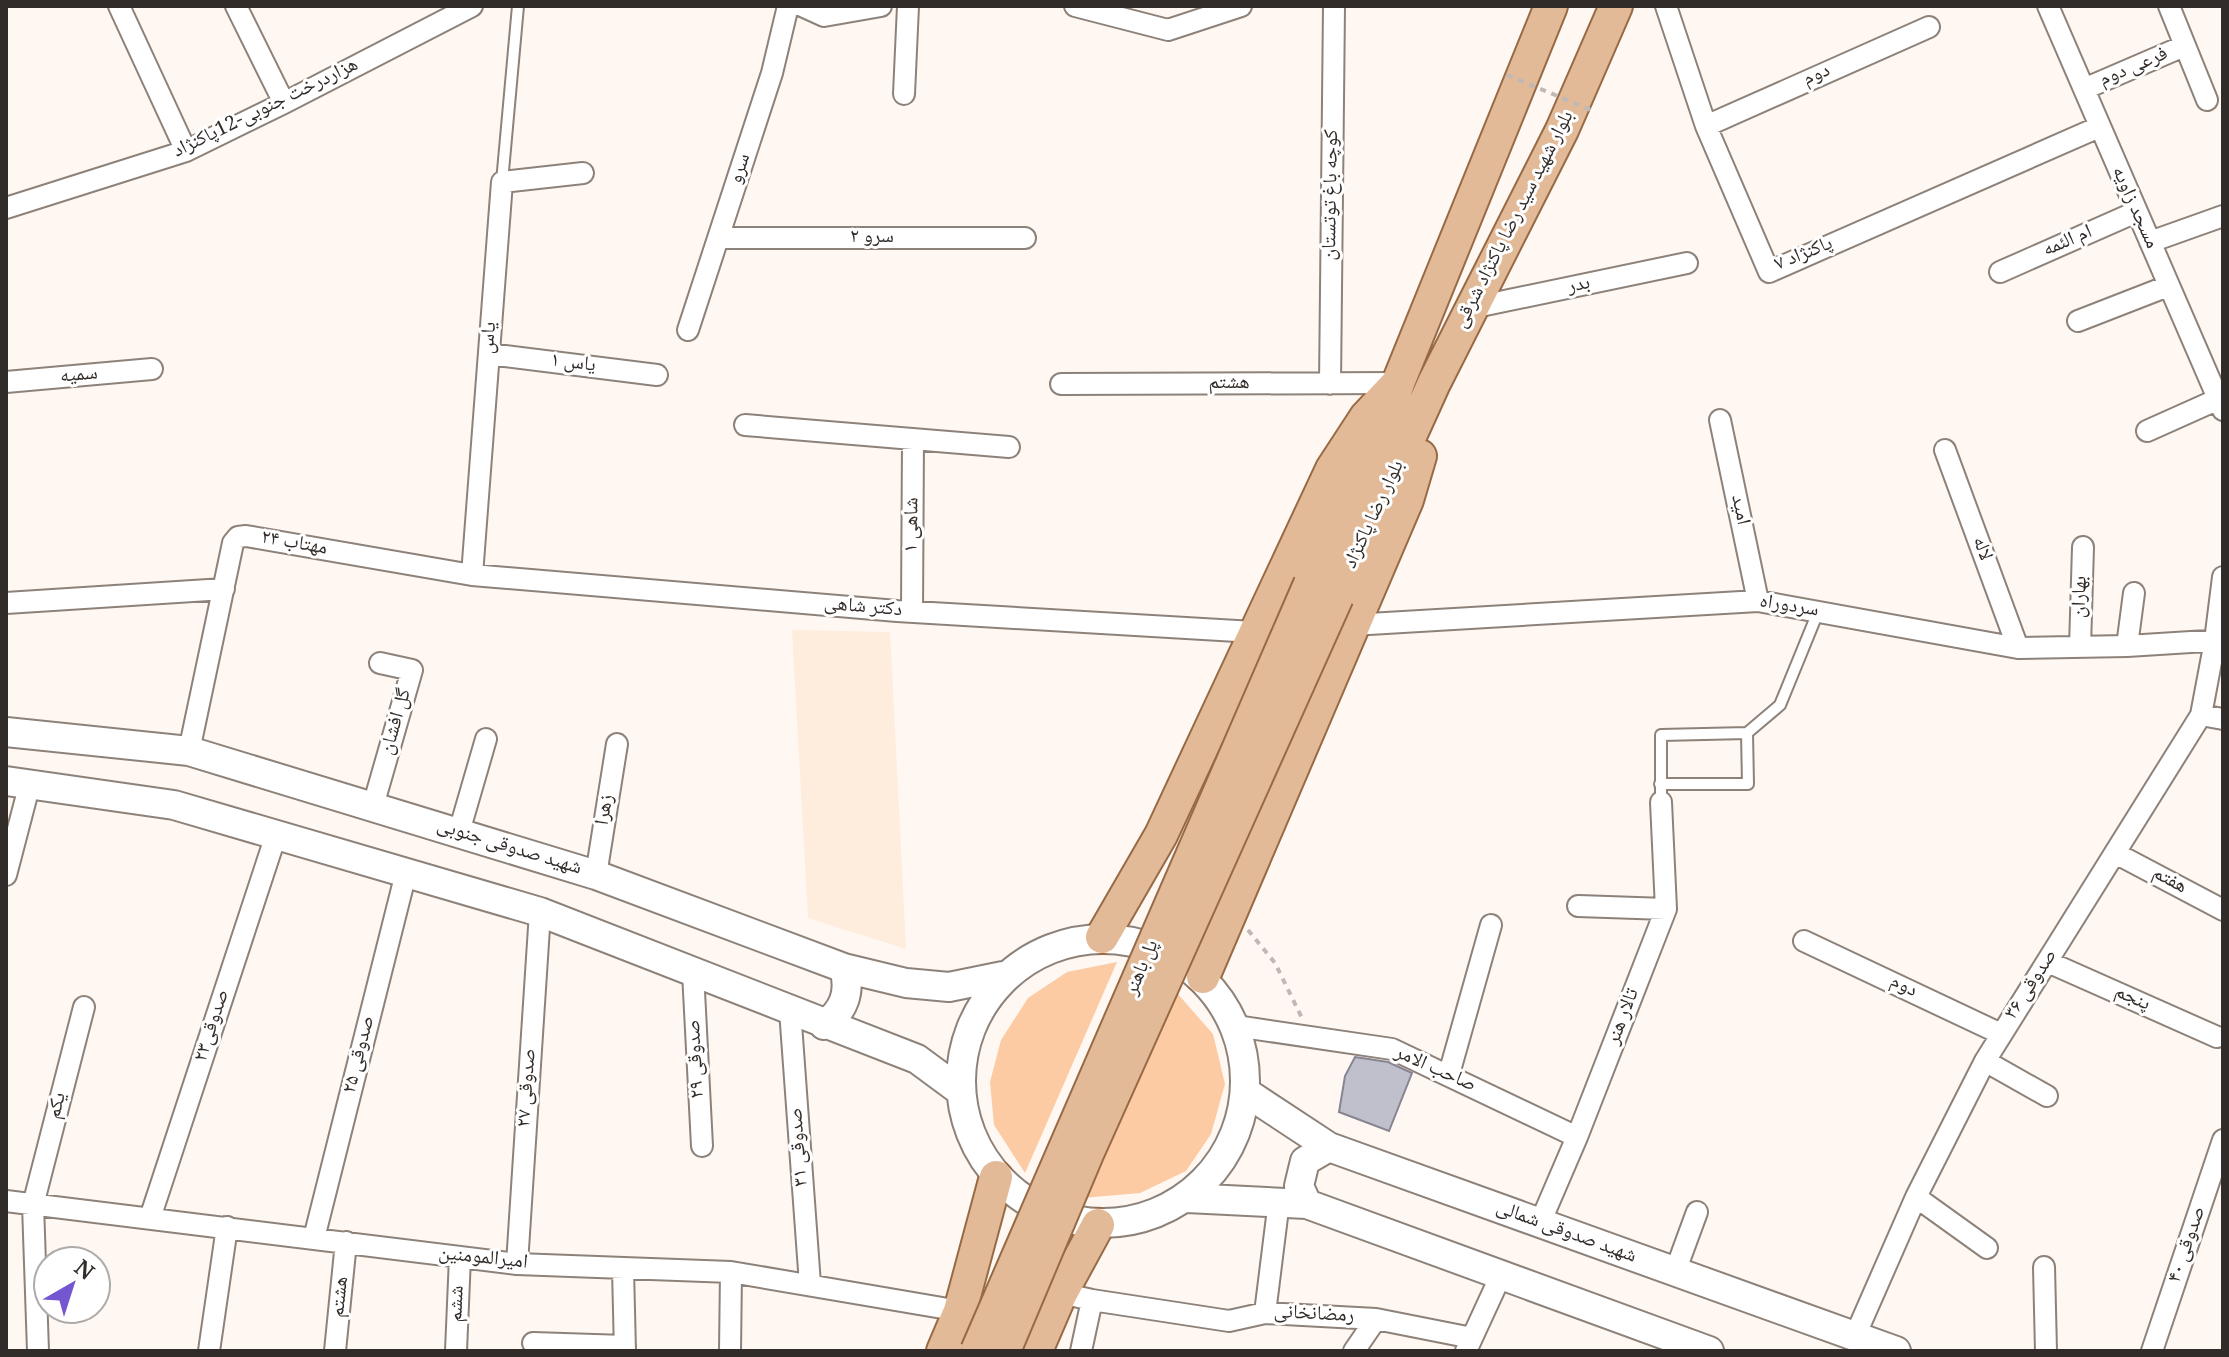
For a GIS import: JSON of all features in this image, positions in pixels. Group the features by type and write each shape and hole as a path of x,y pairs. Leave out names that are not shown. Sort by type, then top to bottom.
{"main road":[{"name":"بلوار شهید سید رضا پاکنژاد شرقی","path":"1399,428 1398,383 1551,6"},
{"name":"بلوار شهید سید رضا پاکنژاد شرقی","path":"1399,428 1434,383 1562,130 1616,6"},
{"path":"1102,937 1161,835 1332,469 1366,417 1398,383"},
{"path":"1203,977 1245,876 1333,602 1407,500 1422,450 1434,383"},
{"name":"بلوار رضا پاکنژاد","path":"1333,602 1399,428"},
{"name":"پل باهنر","path":"977,1351 1333,602"},
{"name":"پل باهنر","path":"1004,1351 1087,1154 1333,602"},
{"name":"شهید صدوقی جنوبی","path":"6,732 189,751 596,875 844,968 906,983 949,987 1003,976"},
{"path":"18,782 174,805 540,912 917,1059 959,1090"},
{"path":"1161,835 1245,876"},
{"path":"1102,937 1156,947 1203,977 1236,1026 1247,1093 1228,1152 1187,1198 1145,1219 1098,1225 1042,1211 996,1177 970,1136 959,1090 968,1028 1003,976 1049,947 1102,937"},
{"path":"824,1025 838,1014 846,997 848,988 844,968"},
{"name":"شهید صدوقی شمالی","path":"1247,1093 1329,1147 1896,1351"},
{"path":"1307,1204 1299,1186 1305,1161 1329,1147"},
{"path":"943,1351 960,1311 996,1177"},
{"path":"1187,1198 1307,1204 1709,1351"},
{"path":"1036,1351 1076,1296 1098,1225"},
{"path":"975,1254 1076,1296"}],"street":[{"path":"119,6 186,151"},
{"path":"236,6 284,103"},
{"name":"هزاردرخت جنوبی-12پاکنژاد","path":"6,208 186,151 472,6"},
{"name":"سرو","path":"688,330 772,73 788,6"},
{"path":"802,6 824,16 881,6"},
{"path":"904,94 908,6"},
{"path":"1075,6 1168,30 1241,6"},
{"name":"کوچه باغ توتستان","path":"1330,384 1334,6"},
{"name":"پاکنژاد ۷","path":"1666,6 1706,126 1769,272 2099,127"},
{"name":"مسجد زاویه","path":"2048,6 2221,402"},
{"name":"فرعی دوم","path":"2169,6 2207,100"},
{"name":"دوم","path":"1706,126 1929,27"},
{"name":"فرعی دوم","path":"2084,89 2184,46"},
{"path":"502,182 583,173"},
{"name":"یاس","path":"472,575 502,182"},
{"name":"ام الئمه","path":"2000,272 2136,212"},
{"path":"2150,242 2223,216"},
{"name":"سرو ۲","path":"718,238 1025,238"},
{"name":"بدر","path":"1471,308 1687,263"},
{"path":"2078,321 2168,286"},
{"name":"یاس ۱","path":"489,354 657,375"},
{"name":"سمیه","path":"6,382 152,369"},
{"name":"هشتم","path":"1061,384 1398,383"},
{"path":"2147,431 2221,402"},
{"name":"امید","path":"1720,420 1758,601"},
{"path":"745,425 1009,447"},
{"name":"شاهی ۱","path":"912,612 913,439"},
{"name":"لاله","path":"1945,450 2018,648"},
{"name":"مهتاب ۲۴","path":"189,751 233,543 238,537 472,575"},
{"name":"بهاران","path":"2080,647 2083,547"},
{"name":"دکتر شاهی","path":"472,575 912,612 1254,632"},
{"name":"صدوقی ۳۶","path":"1855,1336 1916,1197 1985,1061 2201,715 2219,641 2223,577"},
{"path":"6,603 224,589"},
{"path":"2127,646 2134,593"},
{"name":"سردوراه","path":"1333,602 1758,601 2018,648 2219,641"},
{"name":"گل افشان","path":"373,806 412,670 380,663"},
{"path":"2201,715 2223,719"},
{"path":"459,832 486,739"},
{"name":"زهرا","path":"596,875 617,744"},
{"path":"6,875 18,782"},
{"name":"تالار هنر","path":"1540,1223 1666,909 1661,793"},
{"name":"صدوقی۲۳","path":"150,1218 276,835"},
{"name":"هفتم","path":"2115,853 2223,910"},
{"name":"صدوقی ۲۵","path":"314,1238 406,873"},
{"path":"1578,906 1666,909"},
{"name":"صدوقی ۲۷","path":"517,1264 540,912"},
{"path":"1449,1074 1491,925"},
{"name":"دوم","path":"1804,941 2001,1034"},
{"name":"پنجم","path":"2048,962 2217,1037"},
{"name":"صدوقی ۲۹","path":"693,972 702,1146"},
{"name":"یکم","path":"38,1351 33,1205 84,1007"},
{"name":"صدوقی ۳۱","path":"790,1010 810,1284"},
{"name":"صاحب الامر","path":"1236,1026 1392,1049 1577,1137"},
{"path":"1985,1061 2047,1096"},
{"name":"صدوقی ۴۰","path":"2152,1351 2223,1140"},
{"path":"1916,1197 1987,1248"},
{"name":"امیرالمومنین","path":"6,1201 517,1264 731,1272 960,1311"},
{"path":"1265,1313 1279,1201"},
{"path":"1675,1272 1697,1212"},
{"path":"209,1351 227,1227"},
{"name":"هشتم","path":"335,1351 346,1242"},
{"name":"ششم","path":"456,1351 460,1257"},
{"path":"2044,1267 2046,1351"},
{"path":"533,1343 625,1348 623,1270"},
{"path":"730,1351 731,1272"},
{"path":"1469,1344 1501,1275"},
{"path":"1076,1296 1081,1351"},
{"name":"رمضانخانی","path":"1076,1296 1229,1321 1265,1313 1376,1319 1469,1344"},
{"path":"1354,1351 1376,1319"}],"lane":[{"path":"502,182 518,6"},
{"path":"1747,733 1748,784 1661,793 1661,735 1747,733 1780,705 1818,612"}],"path":[{"path":"1507,75 1591,110"},
{"path":"1232,910 1275,963 1297,1005 1308,1035"}],"shaded area":[{"path":"792,630 890,632 906,949 808,918"},
{"path":"1117,962 1025,1173 994,1125 990,1082 1001,1040 1028,998 1067,972"},
{"path":"1177,993 1213,1034 1225,1084 1211,1134 1186,1171 1140,1193 1082,1198"}],"building":[{"path":"1355,1057 1388,1062 1412,1073 1389,1131 1339,1112 1345,1076"}]}
